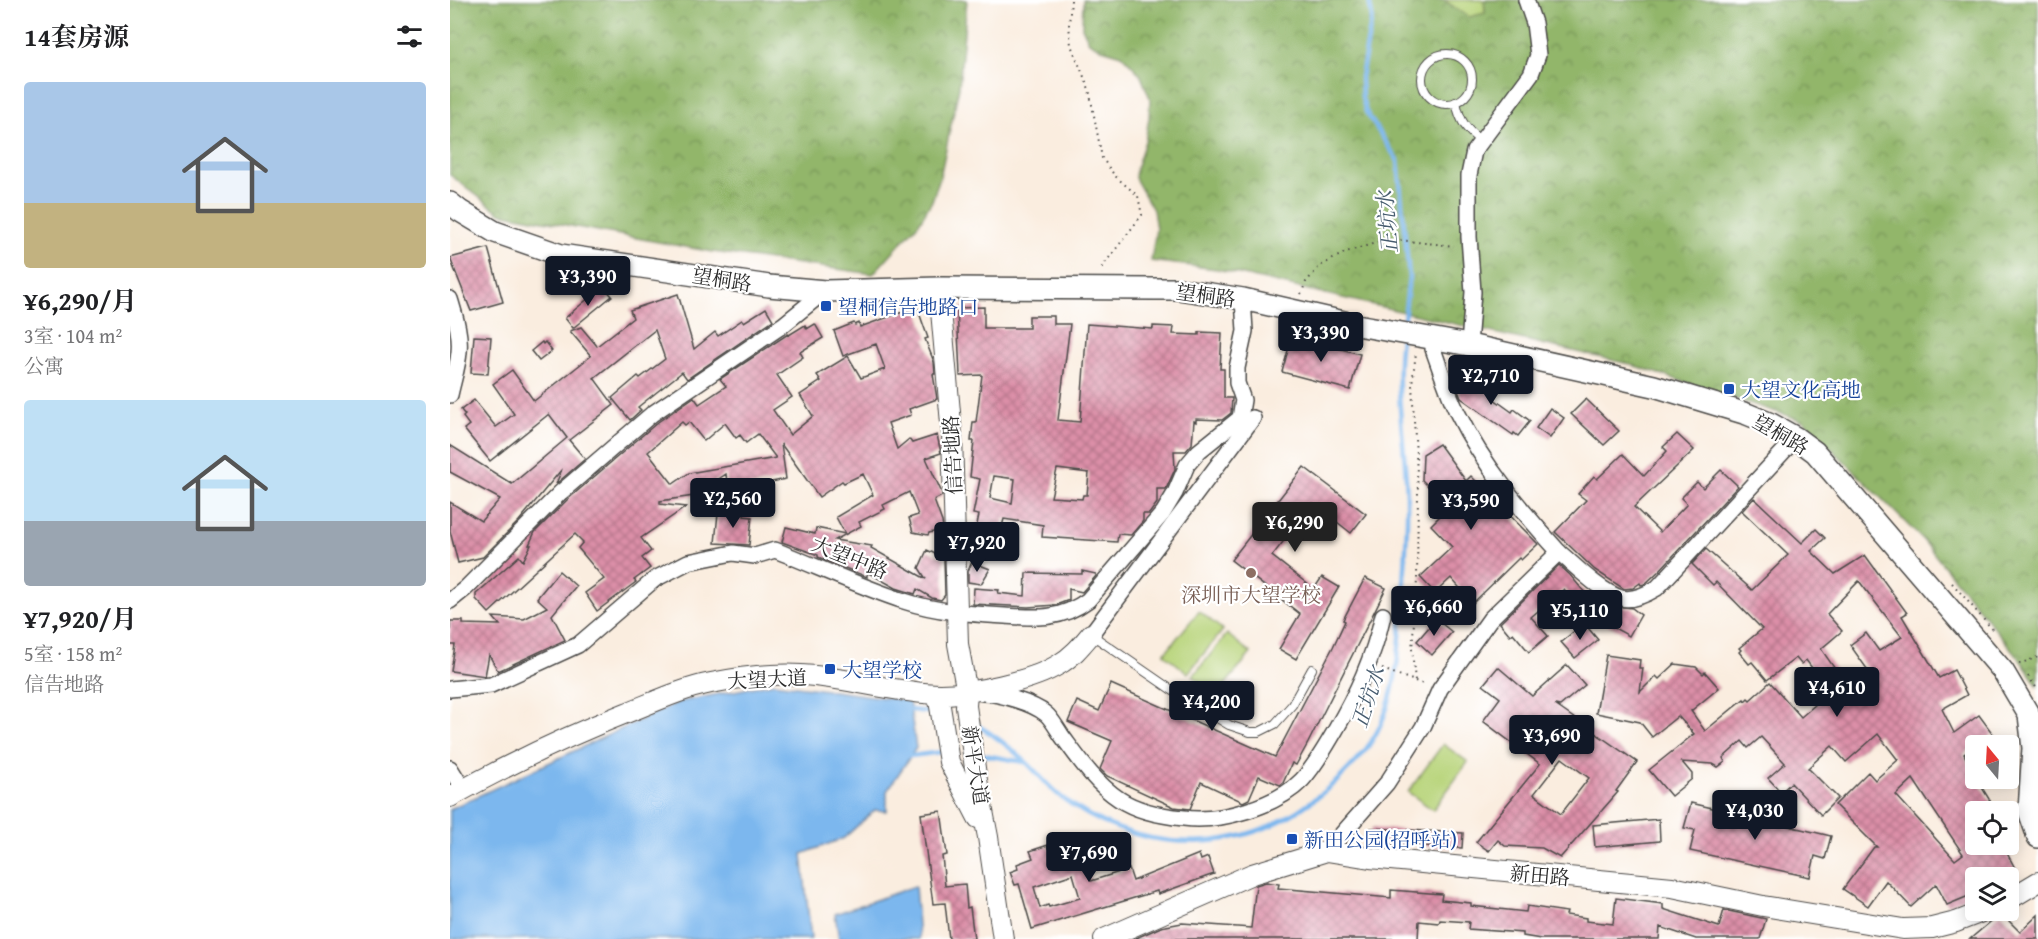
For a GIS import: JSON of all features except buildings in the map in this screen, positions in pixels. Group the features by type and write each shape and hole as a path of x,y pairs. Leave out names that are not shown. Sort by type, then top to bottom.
{"main road":[{"name":"望桐路","path":"450,202 460,212 495,231 561,255 769,286 825,291 939,288 1178,289 1243,299 1389,330 1430,342 1469,345 1654,386 1747,414 1771,424 1815,452 2003,671 2029,715 2033,748 2029,811 2038,837"}],"street":[{"path":"1469,345 1473,292 1469,175 1474,151 1480,141 1532,74 1538,55 1534,23 1526,0"},
{"name":"信告地路","path":"939,288 952,435 958,644 966,699"},
{"path":"450,601 466,588 560,493 652,414 783,325 825,291"},
{"path":"450,299 460,344 450,395"},
{"name":"大望中路","path":"450,689 491,685 578,645 655,579 688,562 717,555 733,553 755,556 776,550 905,602 956,613 1037,618 1058,615 1075,609 1088,600 1163,513 1187,465 1193,458 1240,418 1243,400 1237,383 1237,368 1245,331 1243,299"},
{"path":"1430,342 1458,414 1485,459 1525,514 1559,552 1602,587 1622,599 1645,596 1657,588 1796,438"},
{"path":"1091,634 1253,418"},
{"path":"1327,851 1387,783 1423,727 1440,689 1490,619 1559,552"},
{"path":"966,699 992,693 1034,706 1046,714 1089,772 1120,801 1165,816 1212,819 1236,813 1280,796 1301,782 1327,745 1357,692 1376,647 1383,615"},
{"name":"大望大道","path":"457,793 566,737 677,692 708,683 765,675 813,675 939,700 966,699 1057,666 1079,649 1091,634"},
{"name":"新平大道","path":"966,699 1003,939"},
{"name":"新平大道","path":"939,700 946,749 954,772 988,837"},
{"path":"450,768 457,793"},
{"name":"新田路","path":"1104,939 1131,933 1252,874 1327,851 1370,858 1672,887 1906,934 1965,918"},
{"path":"2019,893 2038,882"}],"lane":[{"path":"1439,55 1456,55 1472,73 1470,90 1456,102 1443,104 1435,101 1424,89 1422,81 1426,65 1439,55"},
{"path":"1456,102 1458,115 1466,129 1480,141"},
{"path":"1091,634 1229,725 1250,732 1269,728 1283,716 1292,705 1312,669"}],"path":[{"path":"1071,0 1069,25 1071,45 1089,89 1102,158 1115,176 1138,196 1141,205 1142,215 1099,271 1100,288"},
{"path":"1295,311 1306,282 1320,266 1346,252 1389,239 1470,248"},
{"path":"1369,664 1415,681 1412,650 1417,580 1418,491 1412,384 1416,353 1430,342"}],"green space":[{"path":"450,0 967,0 959,87 940,177 932,201 919,223 873,274 713,252 500,213 450,175"},
{"path":"1083,0 1444,0 1469,17 1485,13 1484,0 2038,0 2038,686 2021,661 1923,540 1804,421 1629,364 1217,269 1151,261 1156,229 1153,210 1135,178 1145,141 1150,98 1140,74 1122,55 1089,42 1082,27"},
{"path":"1444,0 1484,0 1485,13 1469,17"},
{"path":"1199,611 1223,630 1188,673 1164,654"},
{"path":"1227,634 1251,653 1216,696 1193,676"},
{"path":"1443,744 1468,762 1433,810 1408,792"}],"water":[{"path":"774,683 909,701 916,748 887,791 887,811 875,810 844,838 802,854 811,939 450,939 450,809 679,702"},
{"path":"915,886 919,939 839,939 835,914"}],"waterway":[{"name":"正坑水","path":"1369,0 1372,17 1361,77 1362,98 1366,112 1398,161 1409,277 1403,327"},
{"name":"正坑水","path":"975,724 1008,746 1056,793 1081,811 1117,828 1158,839 1202,842 1244,835 1284,819 1339,779 1362,754 1379,729 1391,694 1398,657 1407,509 1399,397 1401,338"},
{"name":"正坑水","path":"911,710 936,713"},
{"path":"911,756 941,752"},
{"path":"979,754 1024,762"}],"place":[{"name":"望桐信告地路口","path":"826,306"},
{"name":"大望文化高地","path":"1729,389"},
{"name":"深圳市大望学校","path":"1251,573"},
{"name":"大望学校","path":"830,669"},
{"name":"新田公园(招呼站)","path":"1292,839"}]}
